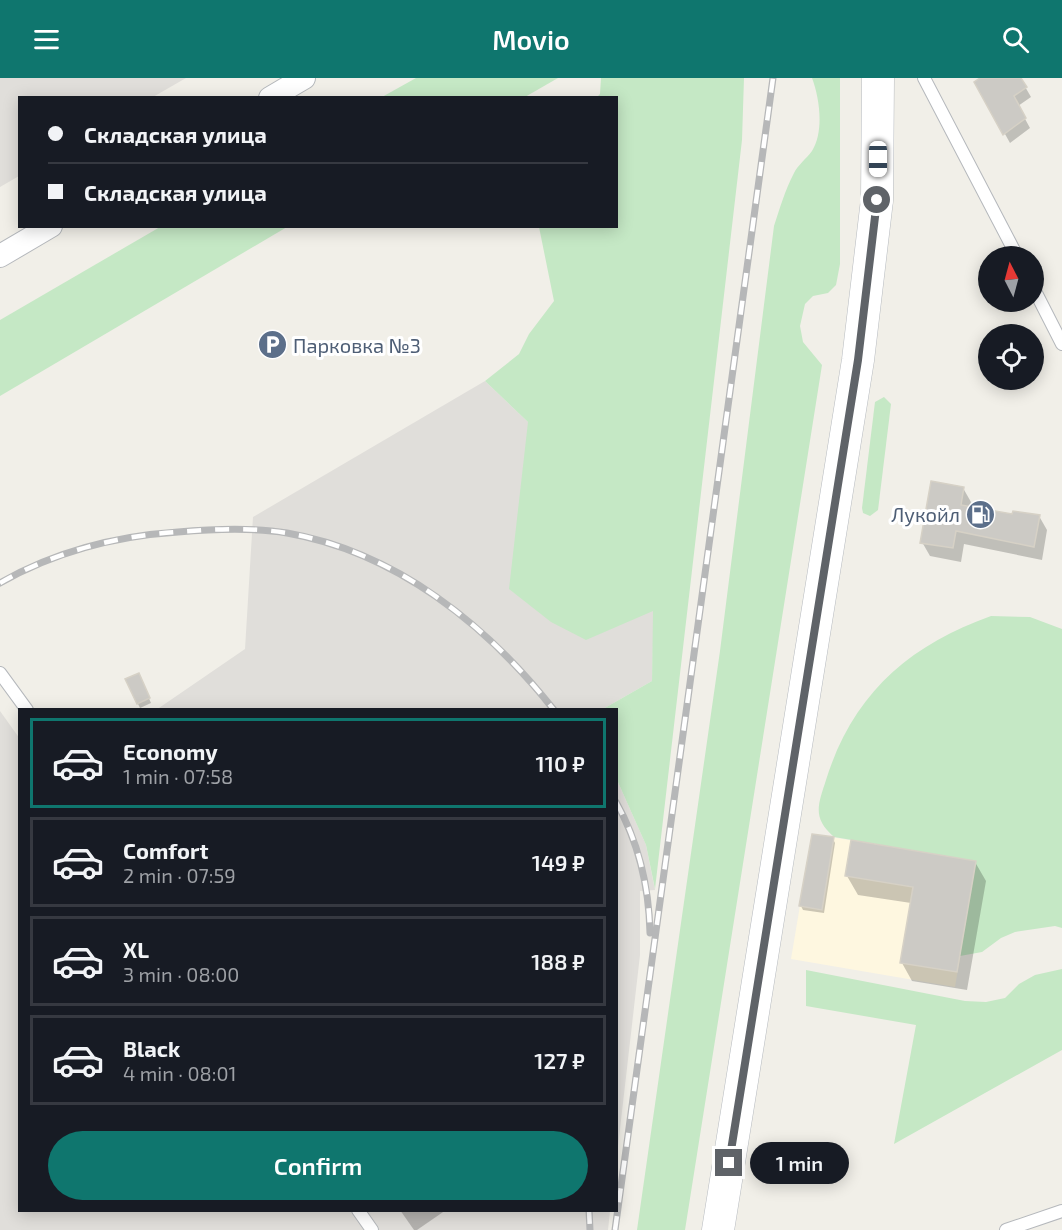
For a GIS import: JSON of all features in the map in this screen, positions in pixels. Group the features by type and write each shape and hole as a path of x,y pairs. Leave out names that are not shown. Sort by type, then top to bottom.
{"street":[{"path":"273,96 304,78"},
{"path":"718,1230 858,360 877,200 878,78"},
{"path":"0,256 48,228"}],"lane":[{"path":"924,78 1012,246"},
{"path":"1044,309 1062,344"},
{"path":"0,673 26,708"},
{"path":"1006,1230 1062,1211"},
{"path":"359,1212 372,1230"}],"shaded area":[{"path":"0,78 186,78 155,96 18,96 18,177 0,187"},
{"path":"485,381 528,422 654,610 652,681 605,708 159,708 245,649 253,517"},
{"path":"0,711 18,736 18,1212 610,1212 608,1230 0,1230"},
{"path":"618,782 646,845 655,890 640,891 640,955 618,1146"},
{"path":"812,834 976,861 955,987 791,959"}],"green space":[{"path":"416,78 558,78 527,96 384,96"},
{"path":"601,78 744,78 742,140 655,889 646,845 618,782 618,708 605,708 652,681 653,611 586,640 551,622 509,589 528,422 485,381 519,354 529,334 554,301 539,228 618,228 618,96 598,96"},
{"path":"812,78 840,78 840,264 836,285 828,293 813,296 805,304 800,326 803,342 822,365 685,1230 637,1230 720,651 774,226 791,179 816,143 820,115"},
{"path":"158,228 285,228 0,396 0,320"},
{"path":"884,397 891,404 878,510 870,516 863,513 862,508 875,402"},
{"path":"991,616 1030,617 1062,629 1062,928 1055,926 1015,932 1001,938 982,952 960,956 976,861 834,837 822,824 819,804 837,749 868,698 909,658 961,628"},
{"path":"1062,969 1062,1050 894,1144 916,1025 806,1006 806,970 965,1001 986,1002 1005,998 1019,984 1035,975"}],"building":[{"path":"980,78 1021,78 1027,87 1014,96 1026,118 1003,135 974,82"},
{"name":"Лукойл","path":"931,481 964,487 961,505 1012,514 1013,511 1040,515 1034,547 956,531 953,548 920,543"},
{"path":"139,673 150,698 137,704 125,679"},
{"path":"812,834 834,837 822,910 799,906"},
{"path":"851,840 976,861 957,972 900,963 913,887 845,876"}],"railway":[{"path":"618,1208 773,78"},
{"path":"0,583 64,554 132,537 218,529 287,533 327,543 365,557 402,575 436,597 499,649 552,708"},
{"path":"618,806 637,849 648,899 650,933"},
{"path":"589,1212 590,1230"},
{"path":"615,1230 617,1212"}],"place":[{"name":"Парковка №3","path":"272,345"},
{"name":"Лукойл","path":"981,514"}],"route":[{"path":"729,1163 858,360 877,200"}]}
